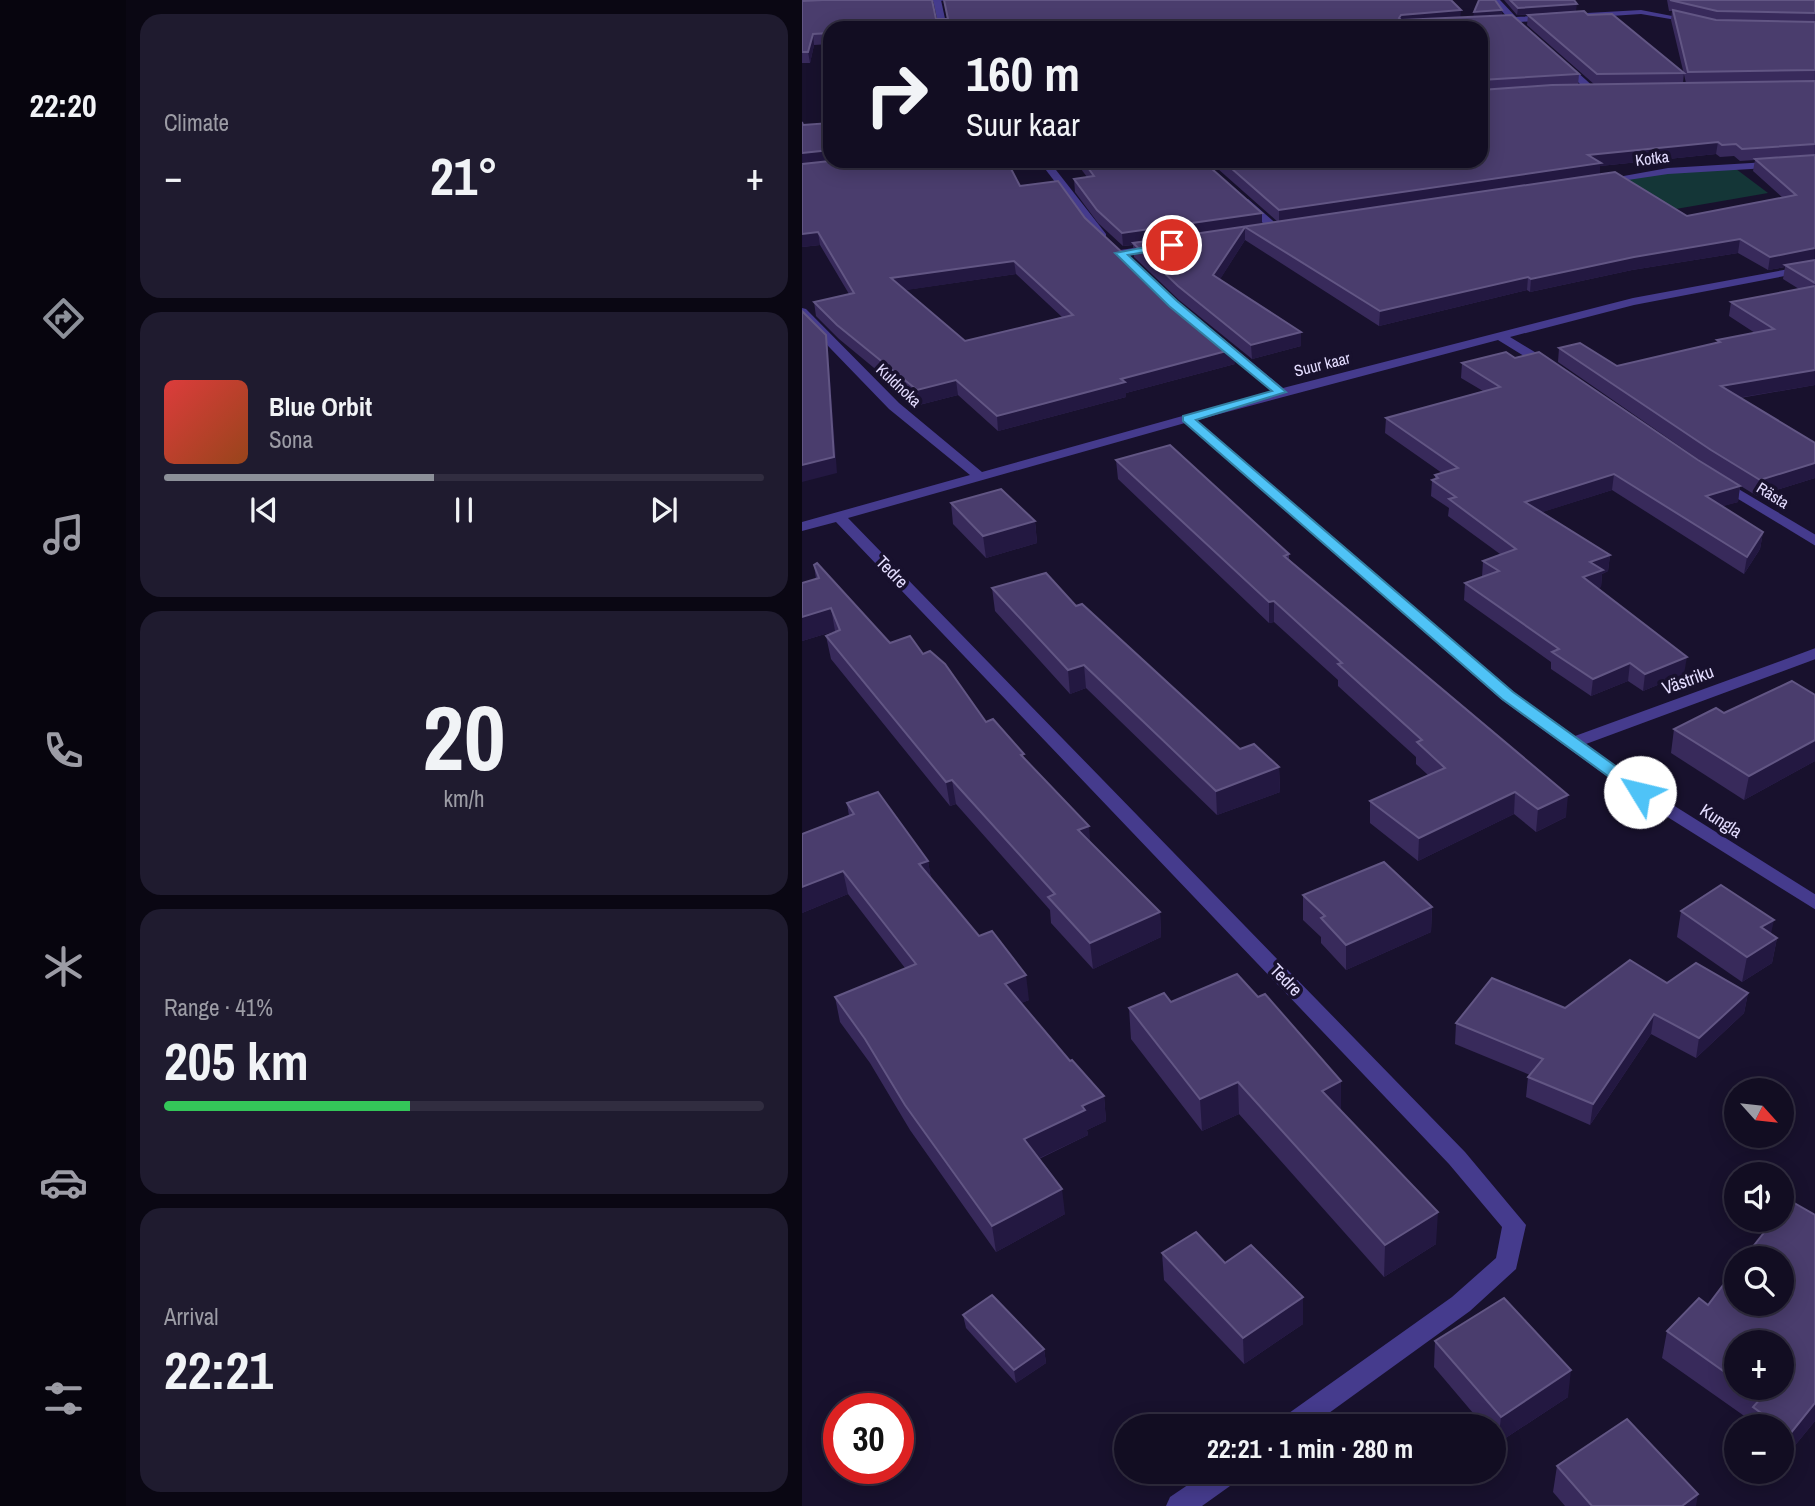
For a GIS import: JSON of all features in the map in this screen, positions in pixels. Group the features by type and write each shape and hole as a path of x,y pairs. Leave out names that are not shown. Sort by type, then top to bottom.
{"street":[{"path":"899,2 946,0"},
{"path":"1496,0 1522,28"},
{"path":"937,1 941,21"},
{"path":"1485,21 1641,12 1702,23"},
{"path":"1553,55 1593,91"},
{"path":"1579,91 1605,91"},
{"name":"Kotka","path":"1587,183 1668,172 1815,162"},
{"path":"1049,168 1092,227 1125,257 1172,245"},
{"path":"1238,195 1276,229"},
{"path":"1263,231 1290,227"},
{"name":"Suur kaar","path":"802,527 1281,392 1633,302 1815,267"},
{"name":"Kuldnoka","path":"802,312 894,406 979,476"},
{"path":"1205,330 1281,392"},
{"path":"1502,337 1557,371"},
{"name":"Kungla","path":"1187,418 1508,696 1640,792 1815,904"},
{"name":"Rästa","path":"1702,471 1815,542"},
{"name":"Tedre","path":"839,517 1447,1147 1514,1225 1507,1262 1461,1304 1308,1414"},
{"name":"Västriku","path":"1573,743 1815,653"},
{"path":"1180,1506 1211,1484"}],"green space":[{"path":"1732,166 1768,193 1670,210 1611,179"}],"building":[{"path":"932,0 936,19 948,19 944,0 1451,0 1461,10 1401,15 1399,18 1512,15 1579,74 1488,80 1488,21 823,21 823,33 813,34 808,52 802,52 802,1"},
{"path":"1479,0 1495,0 1502,10 1474,12"},
{"path":"1510,0 1574,0 1577,4 1518,8"},
{"path":"1670,0 1815,0 1815,13 1717,11"},
{"path":"1673,10 1716,20 1815,22 1815,70 1688,72"},
{"path":"1584,11 1588,15 1612,14 1684,73 1597,74 1528,15"},
{"path":"1815,81 1815,144 1742,149 1736,144 1722,145 1718,142 1588,155 1601,163 1279,210 1231,168 1488,168 1488,90 1552,85"},
{"path":"802,122 803,125 823,124 823,151 802,153"},
{"path":"1815,155 1815,248 1770,257 1740,239 1634,257 1531,279 1528,277 1380,311 1245,227 1213,275 1301,332 1251,345 1178,286 1133,243 1615,172 1687,216 1796,195 1755,159"},
{"path":"823,162 823,168 1011,168 1020,186 1058,181 1085,218 1167,294 1234,349 1121,379 1125,382 997,416 956,380 917,390 837,325 814,302 854,293 818,232 802,234 802,164","holes":["1014,261 1073,315 965,341 891,278"]},
{"path":"1088,168 1211,168 1262,213 1122,233 1097,210 1074,179 1094,176"},
{"path":"1815,260 1815,283 1785,265"},
{"path":"1815,286 1815,370 1721,386 1815,443 1815,463 1760,480 1559,348 1580,343 1617,366 1720,342 1717,340 1774,329 1731,302"},
{"path":"802,311 826,335 834,457 802,465"},
{"path":"1506,352 1515,358 1539,352 1740,486 1706,496 1763,532 1747,557 1614,474 1525,502 1610,555 1590,562 1603,570 1583,577 1687,657 1645,674 1630,663 1593,679 1552,652 1559,649 1465,583 1499,571 1483,561 1516,549 1449,499 1456,497 1432,480 1438,478 1435,475 1458,468 1386,418 1500,387 1462,363"},
{"path":"1170,445 1289,554 1284,556 1568,795 1538,809 1515,792 1419,838 1370,801 1445,768 1417,742 1422,740 1338,664 1342,663 1274,601 1269,602 1116,460"},
{"path":"1001,489 1035,521 983,536 951,503"},
{"path":"817,563 890,643 910,636 923,654 930,651 945,664 986,722 993,719 1024,754 1021,755 1089,826 1078,830 1160,912 1090,943 1048,897 1055,894 952,780 946,782 826,636 840,630 831,608 802,617 802,583 819,578 814,565"},
{"path":"1046,573 1076,606 1082,604 1240,749 1254,744 1279,767 1216,791 1084,665 1068,670 992,588"},
{"path":"1792,681 1815,695 1815,740 1749,776 1674,729 1716,708 1724,713"},
{"path":"878,792 928,861 919,864 979,936 992,931 1026,975 1005,984 1070,1061 1072,1060 1104,1096 1082,1106 1085,1110 1024,1139 1062,1189 992,1226 905,1105 865,1039 835,997 916,964 843,871 802,887 802,834 854,814 847,803"},
{"path":"1384,862 1432,907 1346,945 1321,918 1325,916 1303,895"},
{"path":"1721,885 1774,920 1761,927 1777,938 1747,957 1681,911"},
{"path":"1630,960 1667,983 1696,963 1748,993 1699,1038 1654,1014 1593,1104 1528,1077 1543,1059 1456,1023 1492,978 1565,1008"},
{"path":"1237,974 1258,997 1265,994 1341,1081 1322,1091 1438,1212 1385,1245 1238,1082 1200,1099 1129,1008 1164,993 1171,1002"},
{"path":"1794,1203 1815,1215 1815,1403 1794,1429 1794,1414 1763,1414 1753,1407 1759,1400 1794,1400 1794,1330 1724,1330 1724,1371 1667,1331 1699,1298 1708,1305 1724,1284 1724,1316 1794,1316 1794,1246 1753,1246 1765,1232 1794,1232"},
{"path":"1196,1232 1225,1263 1251,1245 1303,1297 1243,1338 1162,1253"},
{"path":"992,1295 1044,1349 1014,1370 963,1315"},
{"path":"1504,1298 1571,1370 1505,1414 1498,1414 1435,1341"},
{"path":"1627,1419 1698,1494 1682,1506 1592,1506 1557,1466"}],"route":[{"path":"1172,245 1120,253 1173,304 1281,392 1187,418 1508,696 1640,792"}]}
